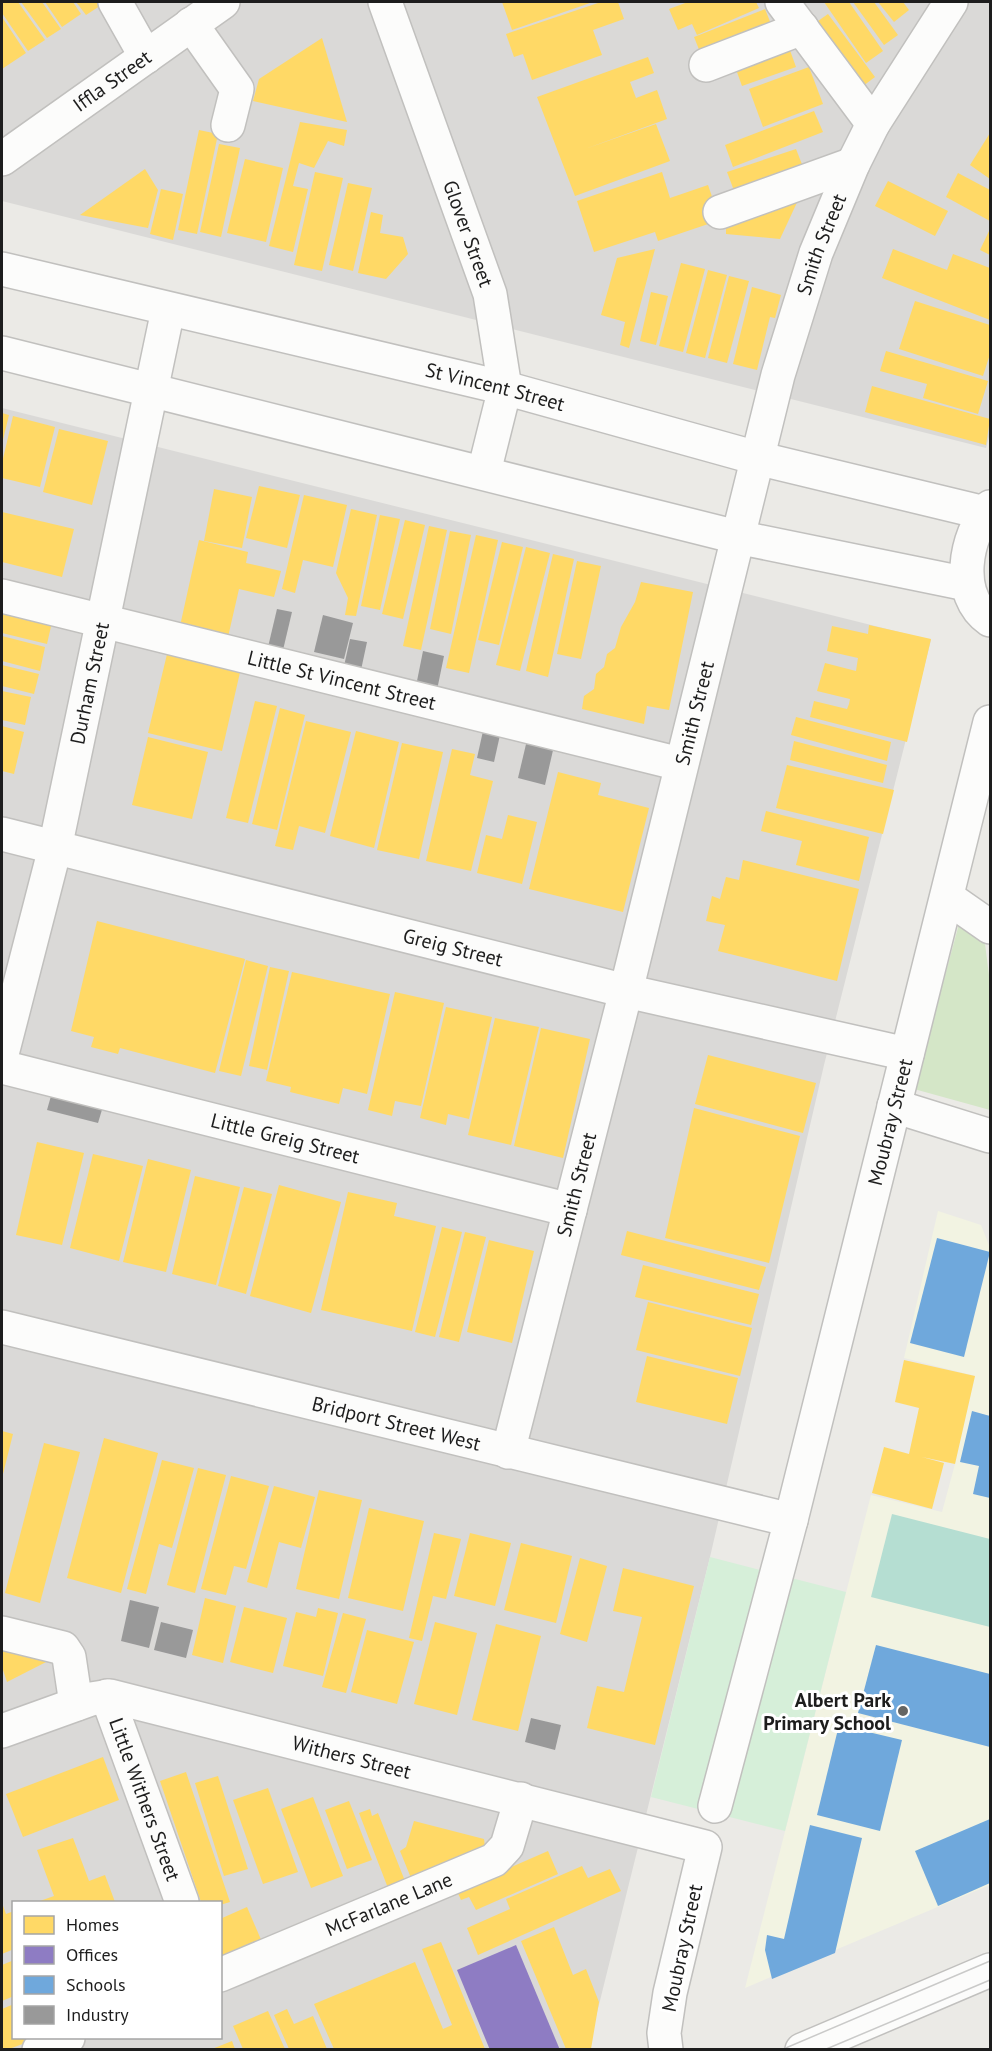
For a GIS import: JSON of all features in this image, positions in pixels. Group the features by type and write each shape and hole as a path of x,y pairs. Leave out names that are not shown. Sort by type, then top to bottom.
{"street":[{"path":"116,2 146,57"},
{"name":"Iffla Street","path":"2,159 223,2"},
{"name":"Glover Street","path":"384,2 490,294 505,388 484,472"},
{"path":"782,2 873,124"},
{"name":"Smith Street","path":"508,1452 626,991 680,764 778,375 816,253 853,164 873,124 951,2"},
{"path":"191,24 237,89 228,125"},
{"path":"706,65 802,28"},
{"path":"720,212 853,164"},
{"name":"St Vincent Street","path":"2,269 505,388 757,458 988,510"},
{"name":"Durham Street","path":"2,1054 55,848 168,310"},
{"path":"2,353 737,537 968,585"},
{"path":"988,510 969,552 968,585 976,606 990,620"},
{"name":"Little St Vincent Street","path":"2,596 680,764"},
{"name":"Moubray Street","path":"715,1806 791,1520 990,722"},
{"name":"Greig Street","path":"2,834 626,991 908,1054"},
{"path":"947,897 990,927"},
{"name":"Little Greig Street","path":"2,1067 570,1210"},
{"path":"894,1106 990,1136"},
{"name":"Bridport Street West","path":"2,1327 791,1520"},
{"name":"Little Withers Street","path":"2,1633 63,1648 91,1700 182,1901"},
{"path":"2,1731 91,1700"},
{"name":"Withers Street","path":"91,1700 521,1799 705,1847"},
{"name":"McFarlane Lane","path":"222,1974 494,1860 507,1846 521,1799"},
{"name":"Moubray Street","path":"666,2049 664,2033 670,1993 705,1847"},
{"path":"802,2049 990,1970"},
{"path":"39,2049 63,2039"}],"shaded area":[{"path":"2,2 990,2 990,433 986,448 2,201"},
{"path":"2,408 931,640 824,1065 710,1557 588,2049 2,2050"},
{"name":"Albert Park Primary School","path":"938,1211 981,1225 990,1248 990,1885 745,1988 871,1495 942,1512 955,1464 975,1376 904,1358"}],"green space":[{"path":"959,924 984,936 990,983 990,1110 914,1089"},
{"path":"892,1514 990,1539 990,1627 871,1597"},
{"path":"710,1557 846,1592 785,1831 651,1797"}],"building: Homes":[{"path":"2,2 18,2 45,40 28,51 2,13"},
{"path":"21,2 42,2 61,29 47,38"},
{"path":"45,2 73,2 81,14 62,27"},
{"path":"76,2 106,2 86,15"},
{"path":"502,2 593,2 512,30"},
{"path":"601,2 618,2 624,19 593,30 602,55 532,80 523,54 514,57 506,34"},
{"path":"688,2 756,2 759,8 697,35 692,24 678,30 669,9"},
{"path":"824,2 849,2 883,51 866,63"},
{"path":"853,2 874,2 898,35 884,45"},
{"path":"878,2 903,2 909,10 894,22"},
{"path":"765,9 775,34 704,62 694,37"},
{"path":"828,14 875,77 859,89 811,26"},
{"path":"2,17 26,53 2,69"},
{"path":"322,38 347,122 253,101 259,79"},
{"path":"787,42 796,67 742,86 733,61"},
{"path":"648,57 654,73 630,82 636,98 657,90 667,119 585,149 656,124 670,161 575,196 537,97"},
{"path":"809,67 823,104 763,127 749,89"},
{"path":"814,111 823,132 733,167 725,145"},
{"path":"300,122 347,130 344,146 328,141 314,168 299,163 293,186 308,189 293,252 269,246"},
{"path":"199,130 218,134 197,234 178,230"},
{"path":"990,133 990,179 970,165"},
{"path":"219,144 240,148 221,237 200,232"},
{"path":"796,149 805,172 736,196 727,172"},
{"path":"245,159 283,168 266,242 227,233"},
{"path":"145,169 158,190 148,228 80,215"},
{"path":"315,172 343,178 322,271 294,265"},
{"path":"662,172 670,198 708,185 720,220 658,241 655,232 594,252 577,201"},
{"path":"958,173 990,190 990,221 946,197"},
{"path":"888,181 948,211 935,236 875,206"},
{"path":"348,183 372,188 353,271 329,265"},
{"path":"161,189 183,194 173,240 150,234"},
{"path":"800,196 780,239 726,234 726,222"},
{"path":"371,212 383,215 380,233 403,237 408,254 386,279 358,273"},
{"path":"990,229 990,255 980,250"},
{"path":"655,249 629,348 620,345 625,322 601,315 617,258"},
{"path":"893,249 947,270 953,254 990,268 990,320 882,278"},
{"path":"681,263 705,269 683,352 659,346"},
{"path":"708,270 727,275 705,358 686,353"},
{"path":"729,276 749,281 727,363 708,358"},
{"path":"752,287 781,295 775,318 770,317 757,370 733,364"},
{"path":"651,292 668,296 656,345 640,341"},
{"path":"915,301 990,325 990,354 983,376 899,349"},
{"path":"886,351 988,381 978,414 923,398 927,384 880,371"},
{"path":"872,386 990,419 986,445 865,412"},
{"path":"2,413 9,415 2,444"},
{"path":"13,416 55,427 40,487 2,478 2,463"},
{"path":"59,429 108,441 92,505 43,492"},
{"path":"259,486 300,495 287,548 246,538"},
{"path":"214,489 252,497 242,548 204,541"},
{"path":"304,495 347,505 333,567 303,560 295,593 282,589"},
{"path":"351,509 377,515 356,616 345,615 348,598 336,573"},
{"path":"2,512 74,529 62,577 2,562"},
{"path":"380,515 400,519 380,610 361,606"},
{"path":"405,520 425,525 403,619 382,614"},
{"path":"429,526 447,530 421,650 403,646"},
{"path":"450,531 471,535 451,634 430,629"},
{"path":"476,535 498,540 469,673 446,668"},
{"path":"199,540 248,552 246,563 281,571 274,597 239,589 228,637 180,626"},
{"path":"502,542 523,547 499,645 478,640"},
{"path":"526,547 550,553 520,671 496,665"},
{"path":"553,554 574,559 548,677 526,671"},
{"path":"577,561 601,566 581,659 557,654"},
{"path":"641,582 693,592 669,710 647,706 644,724 582,709 584,696 594,689 596,674 604,667 607,654 615,648 621,627 635,602"},
{"path":"2,610 52,622 47,644 2,633"},
{"path":"869,625 931,639 907,742 810,717 814,701 847,709 849,704 850,699 817,691 825,663 856,671 858,658 827,651 832,626 868,634"},
{"path":"2,636 45,647 40,671 2,661"},
{"path":"168,650 241,668 222,751 148,733"},
{"path":"2,665 39,674 34,694 2,686"},
{"path":"2,691 31,697 25,725 2,720"},
{"path":"255,701 277,706 248,823 226,818"},
{"path":"280,708 305,715 277,830 252,824"},
{"path":"796,717 891,742 887,761 791,735"},
{"path":"306,721 351,732 325,833 299,826 293,850 275,846"},
{"path":"2,726 24,732 14,774 2,771"},
{"path":"356,731 399,742 374,848 330,836"},
{"path":"148,737 208,752 192,819 132,805"},
{"path":"794,741 887,765 883,783 790,760"},
{"path":"402,743 443,752 419,859 377,850"},
{"path":"452,749 475,754 470,775 493,781 471,871 426,861"},
{"path":"787,765 894,790 883,834 776,808"},
{"path":"558,772 601,783 598,795 649,808 623,912 529,889"},
{"path":"766,811 869,837 859,881 796,865 802,841 761,831"},
{"path":"508,815 537,822 522,884 477,873 486,835 502,839"},
{"path":"743,860 859,889 837,981 718,951 725,925 706,921 712,896 720,899 726,877 739,880"},
{"path":"97,921 245,959 215,1073 120,1048 118,1054 91,1047 94,1037 71,1031"},
{"path":"246,960 268,966 241,1076 219,1071"},
{"path":"270,967 289,971 267,1070 249,1066"},
{"path":"292,972 390,994 367,1094 343,1088 339,1104 290,1092 291,1087 266,1081"},
{"path":"395,992 444,1003 421,1106 395,1101 392,1116 368,1110"},
{"path":"446,1007 492,1017 469,1119 448,1114 446,1125 420,1118"},
{"path":"495,1018 539,1027 511,1145 468,1135"},
{"path":"541,1028 590,1039 563,1158 514,1146"},
{"path":"708,1055 816,1083 803,1133 695,1104"},
{"path":"694,1108 800,1136 769,1263 665,1238"},
{"path":"37,1142 84,1153 62,1245 16,1235"},
{"path":"93,1154 143,1166 119,1261 70,1248"},
{"path":"148,1159 191,1170 166,1272 123,1262"},
{"path":"195,1176 240,1187 216,1285 172,1274"},
{"path":"279,1185 341,1202 311,1313 250,1296"},
{"path":"244,1187 272,1194 246,1294 218,1286"},
{"path":"348,1192 397,1203 394,1216 436,1226 412,1331 321,1310"},
{"path":"442,1227 462,1232 435,1337 415,1332"},
{"path":"627,1231 766,1267 759,1290 621,1255"},
{"path":"465,1232 486,1237 459,1342 439,1337"},
{"path":"489,1240 534,1251 512,1343 467,1332"},
{"path":"643,1265 759,1294 751,1325 635,1297"},
{"path":"648,1302 752,1328 740,1376 636,1350"},
{"path":"647,1356 738,1378 727,1424 636,1402"},
{"path":"904,1360 975,1376 955,1464 922,1457 944,1463 932,1509 872,1493 884,1447 909,1454 919,1408 895,1402"},
{"path":"2,1431 13,1434 2,1478"},
{"path":"104,1438 158,1453 121,1593 67,1578"},
{"path":"44,1443 80,1452 40,1603 5,1593"},
{"path":"162,1460 194,1468 172,1548 159,1544 146,1594 127,1589"},
{"path":"198,1468 226,1475 195,1593 167,1585"},
{"path":"231,1476 269,1486 246,1569 234,1566 226,1595 201,1589"},
{"path":"274,1486 315,1497 301,1548 279,1542 267,1588 247,1582"},
{"path":"319,1490 362,1500 339,1599 296,1589"},
{"path":"369,1508 424,1521 403,1611 348,1598"},
{"path":"434,1533 461,1539 446,1599 433,1596 422,1641 409,1638"},
{"path":"470,1533 511,1543 495,1606 454,1596"},
{"path":"521,1543 572,1556 556,1623 504,1610"},
{"path":"580,1558 607,1566 587,1642 560,1634"},
{"path":"623,1568 694,1586 655,1745 587,1728 597,1686 624,1692 642,1617 613,1611"},
{"path":"205,1598 236,1606 223,1663 192,1655"},
{"path":"244,1607 287,1618 273,1673 230,1662"},
{"path":"318,1608 338,1613 323,1676 283,1666 296,1612 316,1617"},
{"path":"343,1613 366,1619 346,1693 322,1687"},
{"path":"435,1622 477,1633 457,1715 414,1704"},
{"path":"496,1624 541,1636 518,1731 472,1720"},
{"path":"367,1630 414,1642 397,1704 351,1692"},
{"path":"2,1642 52,1659 7,1682 2,1667"},
{"path":"103,1757 119,1800 23,1837 6,1794"},
{"path":"186,1772 230,1902 222,1904 222,1901 201,1901 160,1781"},
{"path":"218,1776 248,1869 224,1876 195,1783"},
{"path":"268,1788 298,1872 263,1884 233,1800"},
{"path":"313,1797 343,1876 311,1888 281,1809"},
{"path":"349,1801 372,1860 347,1869 325,1810"},
{"path":"370,1809 372,1816 378,1813 405,1881 388,1888 359,1813"},
{"path":"414,1821 484,1839 485,1847 411,1878 400,1851 406,1847"},
{"path":"73,1838 89,1881 105,1875 115,1901 40,1901 54,1896 37,1850"},
{"path":"548,1851 558,1874 476,1910 469,1897 461,1900 457,1891"},
{"path":"582,1866 588,1878 610,1869 621,1891 478,1955 467,1928 510,1909 506,1899"},
{"path":"2,1903 6,1914 12,1912 12,1950 2,1954"},
{"path":"247,1907 262,1942 222,1956 222,1918"},
{"path":"554,1927 573,1975 586,1969 599,2002 591,2049 566,2049 521,1941"},
{"path":"441,1942 485,2049 334,2049 314,2004 415,1962 443,2029 452,2025 422,1949"},
{"path":"12,1961 12,1997 2,2001 2,1965"},
{"path":"12,2005 12,2039 36,2039 9,2049 2,2049 2,2009"},
{"path":"287,2009 294,2024 313,2016 327,2049 289,2049 274,2015"},
{"path":"268,2011 285,2049 243,2049 233,2026"},
{"path":"232,2041 235,2049 212,2049"}],"building: Offices":[{"path":"516,1945 560,2050 490,2050 457,1970"}],"building: Schools":[{"path":"937,1238 990,1252 964,1357 910,1343"},
{"path":"972,1411 990,1416 990,1498 973,1494 979,1466 960,1462"},
{"path":"876,1645 990,1674 990,1747 858,1713"},
{"path":"839,1725 902,1740 880,1831 817,1815"},
{"path":"990,1819 990,1883 938,1906 915,1851"},
{"path":"810,1825 862,1838 835,1953 772,1979 765,1950 767,1935 784,1939"}],"building: Industry":[{"path":"277,609 292,612 283,650 268,647"},
{"path":"323,615 353,623 344,659 314,652"},
{"path":"350,639 367,642 361,670 344,666"},
{"path":"423,651 444,656 437,690 416,686"},
{"path":"483,731 500,735 494,762 477,758"},
{"path":"527,740 554,746 545,785 518,778"},
{"path":"53,1089 104,1103 98,1123 47,1110"},
{"path":"130,1600 159,1607 149,1648 121,1641"},
{"path":"161,1622 193,1630 186,1658 154,1650"},
{"path":"531,1718 561,1725 555,1750 525,1742"}],"tram line":[{"path":"781,2050 990,1961"},
{"path":"824,2050 990,1980"}],"place":[{"name":"Albert Park Primary School","path":"903,1711"}]}
